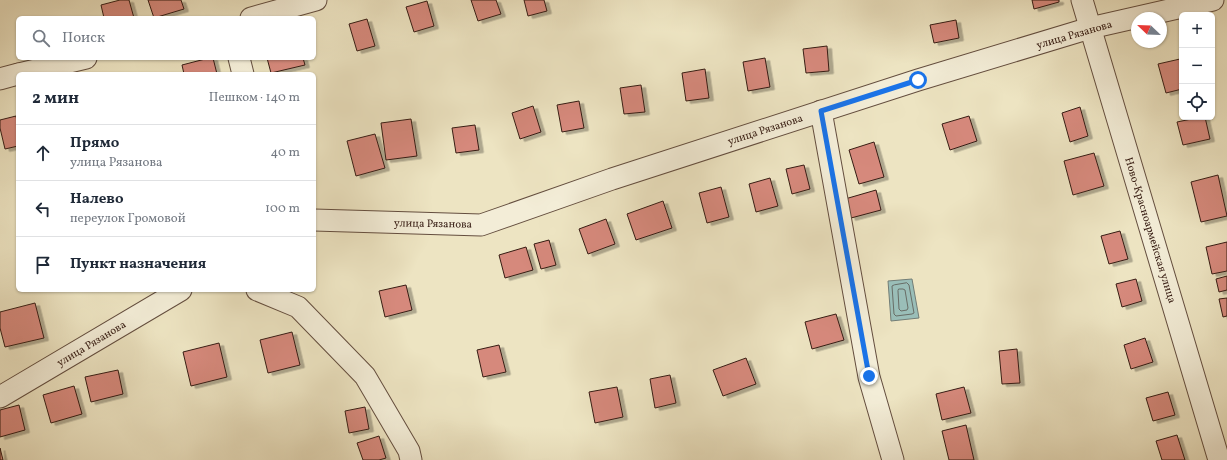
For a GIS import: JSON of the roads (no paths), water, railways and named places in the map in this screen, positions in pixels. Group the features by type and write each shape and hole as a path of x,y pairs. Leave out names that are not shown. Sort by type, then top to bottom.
{"street":[{"path":"255,16 276,5 316,0"},
{"name":"Ново-Красноармейская улица","path":"1082,0 1219,460"},
{"name":"улица Рязанова","path":"316,220 481,225 612,179 918,80 1090,28 1213,0"},
{"path":"27,72 78,60"},
{"path":"240,60 242,72"},
{"path":"0,79 16,75"},
{"path":"821,111 869,376 889,459"},
{"name":"улица Рязанова","path":"0,397 179,292"},
{"path":"262,292 298,307 365,376 408,451 411,460"}],"water":[{"path":"912,279 919,318 891,321 888,281"}]}
